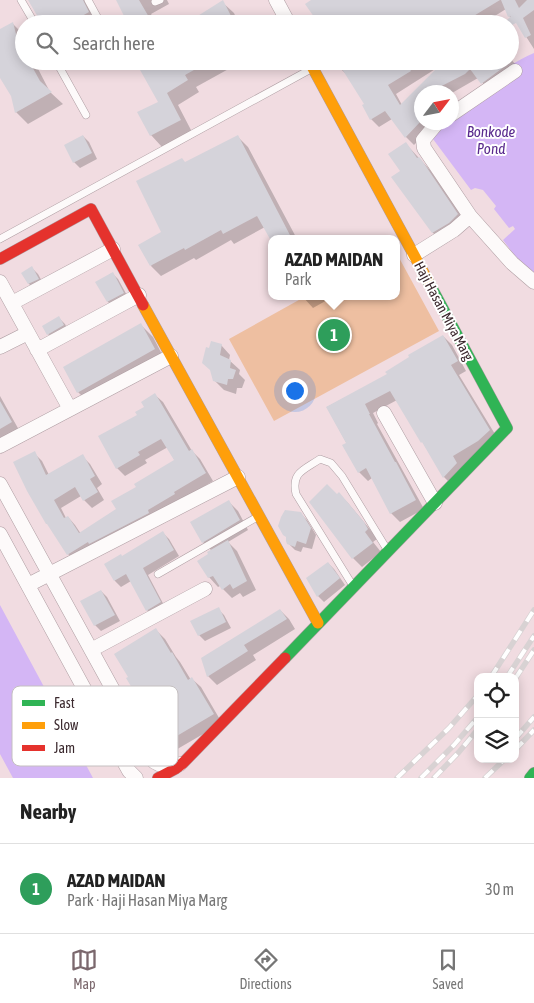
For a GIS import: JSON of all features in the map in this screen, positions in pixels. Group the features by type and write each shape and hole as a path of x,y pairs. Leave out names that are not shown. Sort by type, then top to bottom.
{"street":[{"path":"276,0 284,15"},
{"name":"Haji Hasan Miya Marg","path":"314,70 507,428 435,503"},
{"path":"459,109 515,71"},
{"path":"431,130 423,140 424,148 470,216 512,263 534,282"},
{"path":"0,259 91,209 318,623"},
{"path":"414,255 454,230 470,216"},
{"path":"12,304 113,249"},
{"path":"0,282 70,410"},
{"path":"37,350 138,295"},
{"path":"0,347 28,333"},
{"path":"0,446 171,356"},
{"path":"158,778 183,763 435,503 384,414"},
{"path":"28,585 238,477"},
{"path":"0,484 111,686"},
{"path":"0,534 83,686"},
{"path":"91,650 206,589"},
{"path":"178,764 183,763"},
{"path":"126,766 136,778"},
{"path":"530,778 534,773"}],"lane":[{"path":"21,0 30,15"},
{"path":"88,0 96,15"},
{"path":"63,70 86,115"},
{"path":"0,239 302,70"},
{"path":"354,587 296,494 294,484 297,474 320,459 331,463 342,476 388,551"},
{"path":"158,574 259,516"}],"shaded area":[{"path":"400,260 439,331 274,421 229,339 299,300 400,300"}],"water":[{"name":"Bonkode Pond","path":"534,53 534,273 515,256 503,240 515,229 513,226 509,228 494,209 496,206 483,190 475,188 471,190 430,135 433,130 459,130 459,106 505,70 519,70 519,61"},
{"path":"0,605 44,686 12,686 12,766 87,766 93,778 13,778 0,754"}],"building":[{"path":"28,0 83,0 89,12 84,15 37,15"},
{"path":"116,0 139,0 148,15 124,15"},
{"path":"223,0 230,15 199,15"},
{"path":"311,0 500,0 475,15 313,15 305,4"},
{"path":"501,0 515,0 519,8 527,0 534,0 534,10 523,18 531,35 525,38 519,28 519,15 507,15"},
{"path":"13,22 15,30 15,70 34,70 40,81 52,92 15,113 11,96 0,78 0,29"},
{"path":"140,70 194,70 185,75 188,80 167,93 181,120 150,136 137,112 158,102"},
{"path":"343,70 410,70 388,85 400,105 414,91 414,128 405,138 385,111 370,120 362,105 364,104"},
{"path":"435,70 469,70 444,85 420,85"},
{"path":"471,70 500,70 481,84"},
{"path":"83,135 92,153 73,163 64,145"},
{"path":"238,135 290,235 268,235 257,216 223,234 221,230 185,250 184,248 150,266 138,245 161,232 136,181 182,158 185,162"},
{"path":"406,142 417,158 421,159 458,214 449,223 432,233 391,177 400,171 388,154"},
{"path":"32,266 39,279 28,284 21,273"},
{"path":"113,272 124,293 107,302 95,282"},
{"path":"59,316 64,325 47,335 42,326"},
{"path":"141,323 155,349 77,393 63,367"},
{"path":"443,335 458,361 451,365 490,430 478,441 453,456 457,463 443,478 390,391 365,404 416,500 390,514 366,468 358,473 342,445 346,443 326,407 387,374 385,372 409,357 408,355"},
{"path":"211,341 222,344 220,355 231,360 230,368 236,370 233,379 228,379 227,385 213,381 210,370 202,363 206,347 209,348"},
{"path":"155,393 189,451 192,449 206,473 148,510 149,513 89,544 88,542 67,555 46,524 13,462 35,451 46,475 83,454 95,476 90,479 98,492 83,501 75,487 54,500 64,518 68,516 79,533 116,509 111,501 136,487 134,484 174,460 161,439 138,452 140,455 116,469 98,436 137,415 135,412 144,407 141,402"},
{"path":"0,401 12,422 0,429"},
{"path":"327,484 337,494 339,492 364,522 368,529 365,532 373,543 352,559 309,502"},
{"path":"229,500 240,520 202,543 190,522"},
{"path":"285,510 301,512 311,528 306,544 297,541 295,547 287,544 286,537 278,526"},
{"path":"163,531 174,550 143,568 161,602 146,611 126,574 114,581 104,564 121,554 122,556"},
{"path":"228,540 247,581 233,589 230,584 222,590 213,576 208,578 197,561 208,554 207,552"},
{"path":"328,562 340,578 317,597 306,578"},
{"path":"101,590 115,615 94,626 80,601"},
{"path":"219,607 226,622 198,636 190,621"},
{"path":"280,609 287,619 244,645 248,651 207,677 201,658"},
{"path":"156,628 188,680 192,677 214,714 178,735 178,686 131,686 126,678 128,677 114,654"}],"railway":[{"path":"494,673 534,610"},
{"path":"510,673 534,636"},
{"path":"519,673 534,650"},
{"path":"397,778 449,728 474,700"},
{"path":"519,734 534,717"},
{"path":"421,778 454,745 477,718"},
{"path":"519,746 534,730"},
{"path":"434,778 474,734"},
{"path":"485,778 501,763"}],"traffic: fast":[{"path":"285,658 507,428 428,281"},
{"path":"530,778 534,773"}],"traffic: slow":[{"path":"314,70 428,281"},
{"path":"143,305 318,623"}],"traffic: jam":[{"path":"0,259 91,209 143,305"},
{"path":"158,778 183,763 285,658"}],"place":[{"name":"AZAD MAIDAN","path":"334,335"}]}
